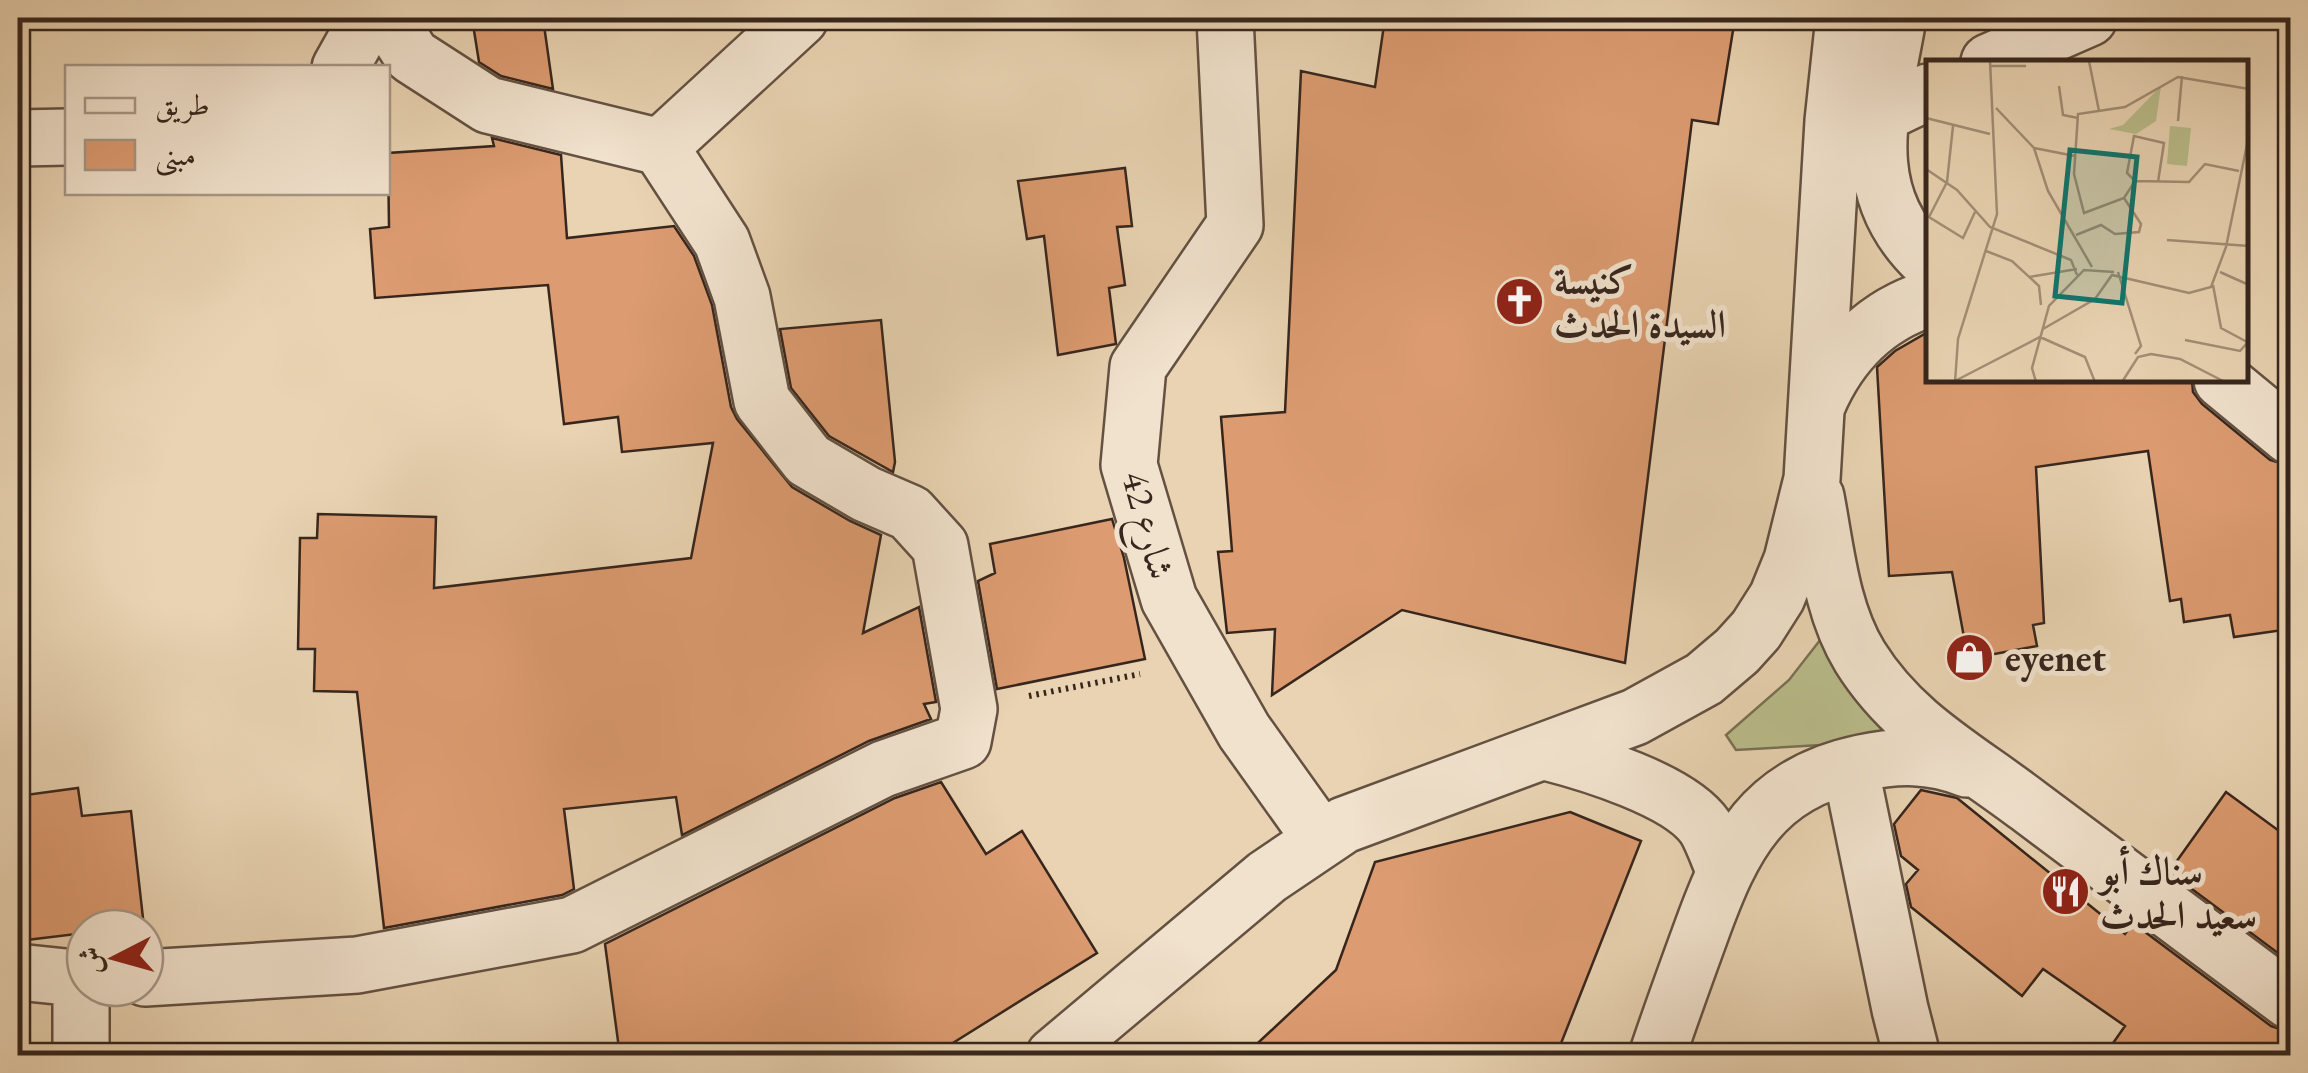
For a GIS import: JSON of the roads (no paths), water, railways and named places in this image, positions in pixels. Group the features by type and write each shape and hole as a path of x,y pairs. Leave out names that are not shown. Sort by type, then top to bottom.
{"street":[{"path":"342,65 368,18"},
{"path":"165,977 358,965 572,926 882,769 962,742 969,708 940,546 910,513 866,494 808,460 762,401 742,297 722,242 660,148 488,105 412,56 388,18"},
{"path":"660,148 800,18"},
{"name":"شارع 42","path":"1224,18 1235,225 1138,367 1129,466 1169,600 1244,731 1321,839"},
{"path":"1844,18 1856,118 1888,204 1903,231 1926,259"},
{"path":"1054,1056 1186,942 1321,839 1376,812 1605,731 1674,698 1737,652 1756,630 1777,597 1792,560 1812,479 1815,410 1856,118 1898,18"},
{"path":"1994,60 2089,18"},
{"path":"1856,118 1926,93"},
{"path":"18,138 65,137"},
{"path":"1815,410 1830,376 1865,333 1906,306 1926,300"},
{"path":"2224,382 2290,436"},
{"path":"1812,479 1844,623 1858,653 1894,702 1922,730 2290,1001"},
{"path":"1546,752 1578,760 1676,800 1704,827 1724,870"},
{"path":"1656,1056 1724,870 1763,812 1786,792 1819,774 1886,758 1917,756 1946,761 2007,789"},
{"path":"1850,766 1912,1056"},
{"path":"18,972 65,977"},
{"path":"81,1056 82,1008"}],"place":[{"name":"كنيسة السيدة الحدث","path":"1519,301"},
{"name":"eyenet","path":"1970,657"},
{"name":"سناك أبو سعيد الحدث","path":"2065,892"}]}
